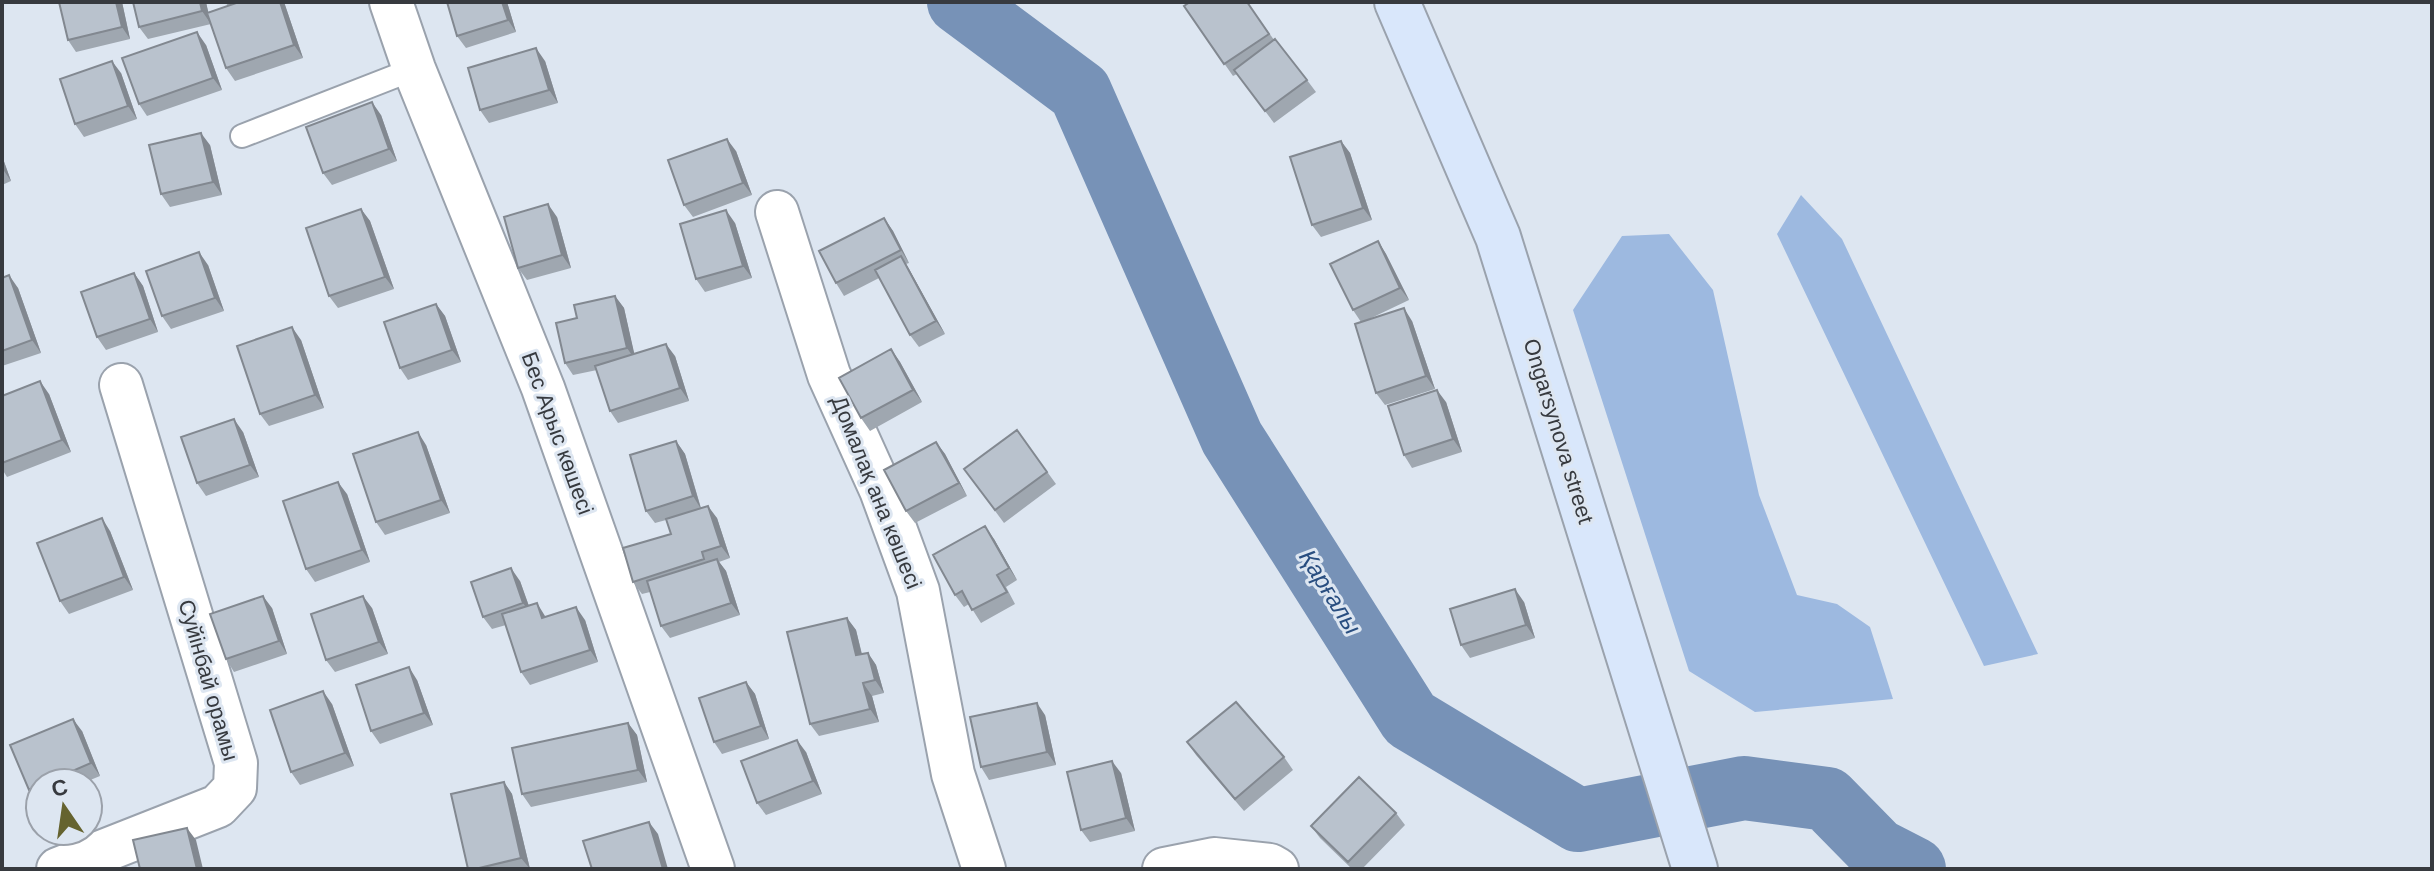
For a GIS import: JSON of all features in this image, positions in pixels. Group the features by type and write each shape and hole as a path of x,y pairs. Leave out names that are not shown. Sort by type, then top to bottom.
{"main road":[{"name":"Ongarsynova street","path":"1397,2 1498,237 1693,862"}],"street":[{"name":"Бес Арыс көшесі","path":"391,2 414,69 543,388 713,869"},
{"name":"Домалақ ана көшесі","path":"777,212 829,375 881,490 918,591 953,774 984,869"},
{"name":"Суйінбай орамы","path":"58,869 218,806 235,788 236,763 121,385"},
{"path":"1164,869 1214,859 1270,865 1277,869"}],"lane":[{"path":"242,136 414,69"}],"shaded area":[{"path":"1801,195 1842,239 2038,654 1984,666 1777,234"},
{"path":"1669,234 1713,290 1759,495 1797,595 1837,604 1870,627 1893,699 1755,712 1689,671 1573,310 1622,236"}],"building":[{"path":"59,2 116,2 122,27 68,40"},
{"path":"133,2 200,2 202,11 139,27"},
{"path":"239,2 280,2 294,45 226,68 207,13"},
{"path":"447,2 502,2 508,20 457,36"},
{"path":"1190,2 1247,2 1269,34 1224,64 1184,6"},
{"path":"197,32 213,78 139,104 122,58"},
{"path":"1275,39 1307,80 1265,111 1234,70"},
{"path":"536,48 549,90 480,110 468,68"},
{"path":"112,61 128,106 75,124 60,79"},
{"path":"372,102 389,149 323,173 306,127"},
{"path":"201,133 213,182 161,194 149,145"},
{"path":"727,139 743,183 684,205 668,160"},
{"path":"1341,141 1363,208 1312,225 1290,157"},
{"path":"548,204 562,255 518,268 504,217"},
{"path":"361,209 385,277 329,296 306,228"},
{"path":"726,210 743,266 696,279 680,224"},
{"path":"884,218 901,250 836,283 819,251"},
{"path":"1378,241 1400,288 1353,310 1330,264"},
{"path":"199,252 215,298 162,316 146,271"},
{"path":"901,256 936,321 910,335 875,270"},
{"path":"134,273 150,319 97,337 81,292"},
{"path":"9,275 32,340 2,351 2,278"},
{"path":"615,296 627,348 565,363 556,323 577,318 574,305"},
{"path":"436,304 452,350 400,368 384,322"},
{"path":"1404,308 1426,376 1376,393 1355,324"},
{"path":"292,327 315,395 260,414 237,346"},
{"path":"666,344 680,388 610,411 595,366"},
{"path":"891,349 913,390 861,418 839,378"},
{"path":"40,381 62,440 2,463 2,396"},
{"path":"1437,390 1453,439 1404,455 1388,406"},
{"path":"234,419 250,465 197,483 181,437"},
{"path":"1017,430 1047,472 995,510 964,469"},
{"path":"418,432 441,500 376,522 353,454"},
{"path":"676,441 693,496 646,511 630,455"},
{"path":"936,442 959,483 906,511 884,470"},
{"path":"338,482 362,550 306,569 283,501"},
{"path":"708,506 721,546 702,552 704,559 633,582 623,548 671,534 666,519"},
{"path":"102,518 124,577 60,601 37,543"},
{"path":"985,526 1009,568 997,575 1007,592 972,610 962,591 955,595 933,555"},
{"path":"717,559 731,603 661,626 647,581"},
{"path":"511,568 523,603 483,617 471,582"},
{"path":"1515,589 1526,625 1461,645 1450,609"},
{"path":"263,596 279,641 226,659 210,614"},
{"path":"363,596 379,642 326,660 311,614"},
{"path":"537,603 542,618 576,607 590,650 521,672 502,614"},
{"path":"847,618 856,655 868,653 875,680 863,683 870,709 810,724 787,632"},
{"path":"409,667 424,713 371,731 356,685"},
{"path":"746,682 761,726 714,742 699,698"},
{"path":"323,691 345,753 291,772 270,710"},
{"path":"1236,702 1284,757 1235,799 1187,742"},
{"path":"1037,703 1047,752 981,767 970,717"},
{"path":"73,719 91,763 82,767 24,767 24,778 10,745"},
{"path":"628,723 638,770 522,794 512,748"},
{"path":"797,740 813,781 757,803 741,761"},
{"path":"1112,761 1126,818 1081,830 1067,772"},
{"path":"1359,777 1396,813 1348,862 1311,826"},
{"path":"504,782 521,858 468,869 451,794"},
{"path":"649,822 663,869 592,869 583,841"},
{"path":"187,828 197,869 140,869 133,840"}],"waterway":[{"name":"Қарғалы","path":"959,2 1080,92 1232,438 1410,719 1578,820 1744,788 1827,799 1877,850 1914,869"}]}
